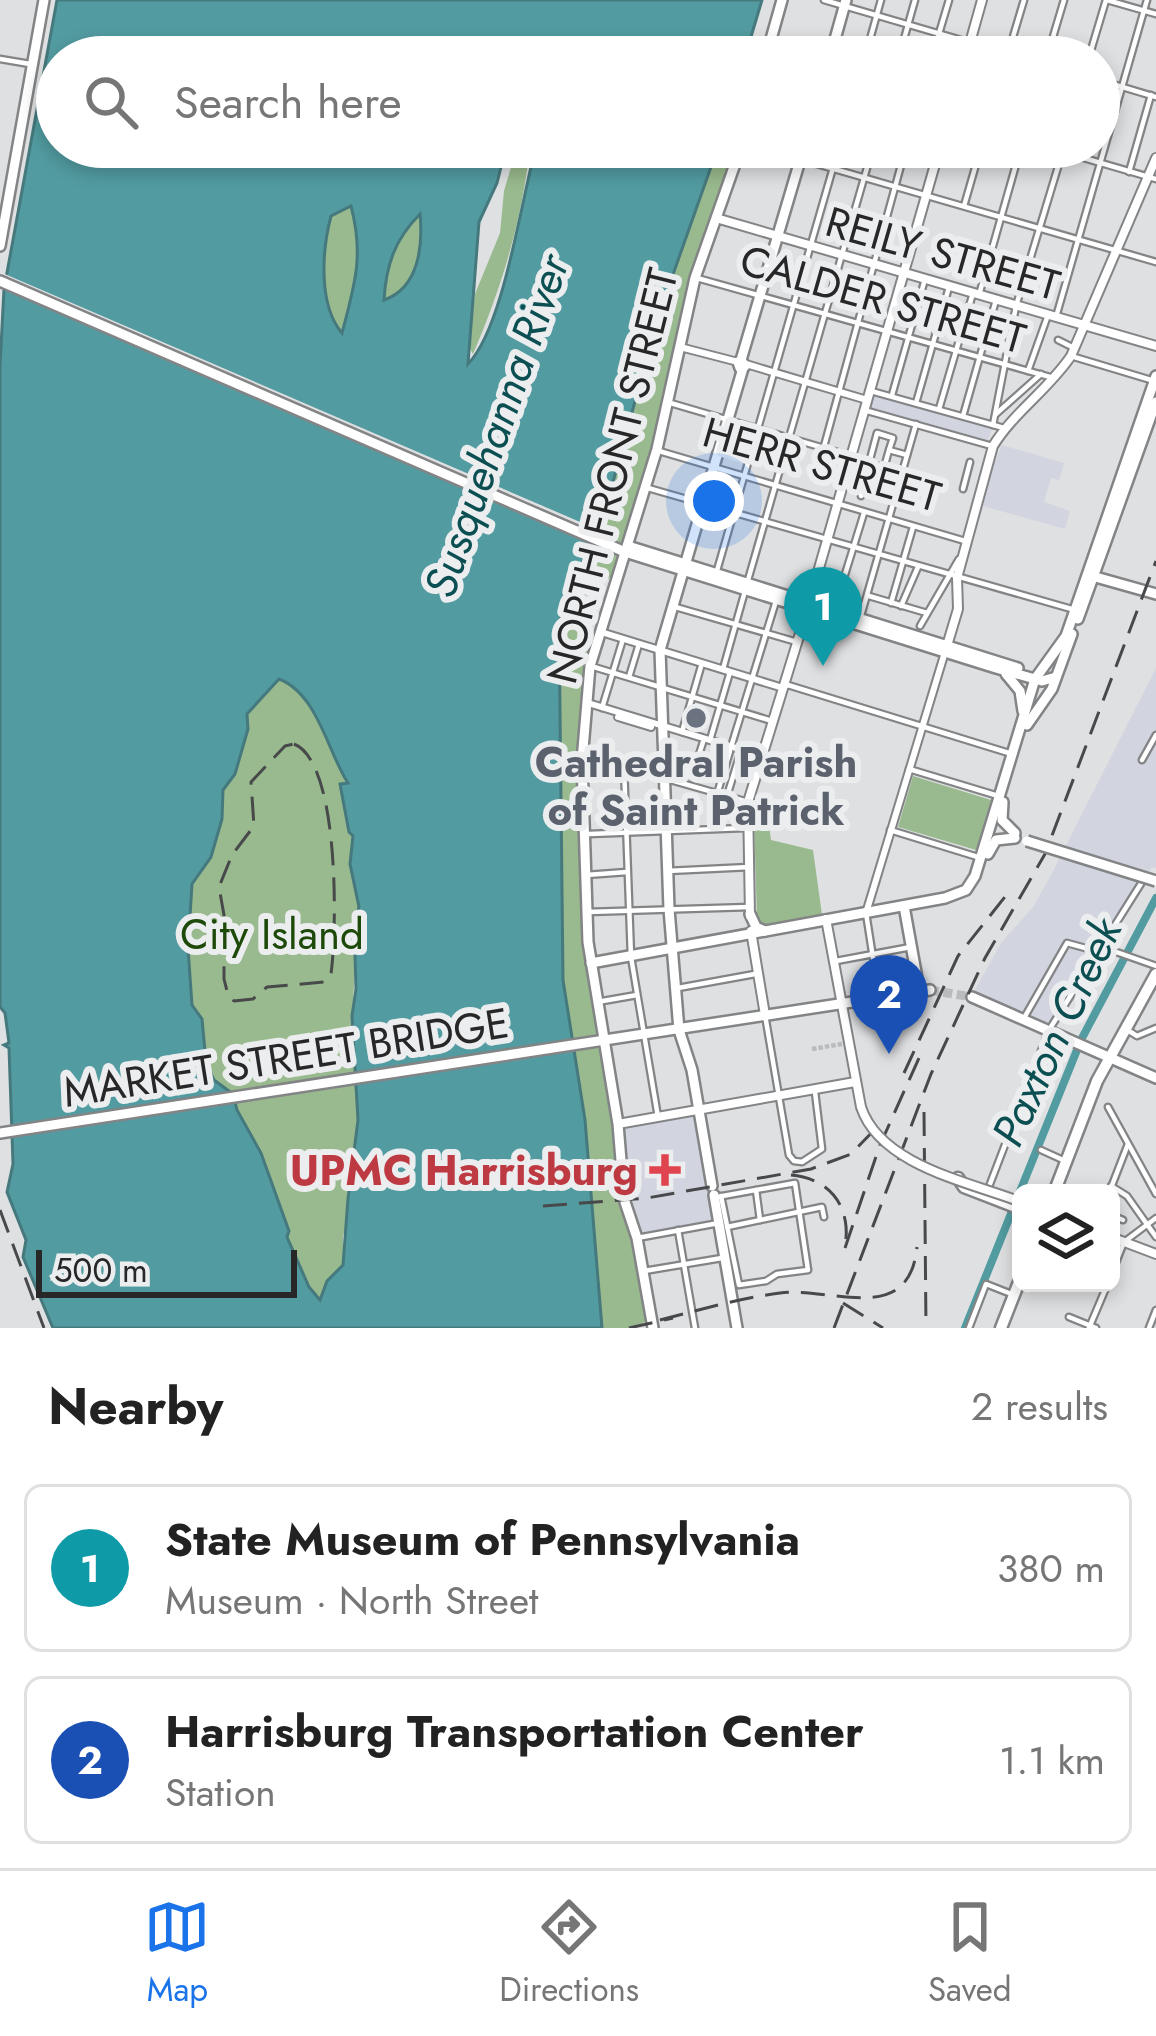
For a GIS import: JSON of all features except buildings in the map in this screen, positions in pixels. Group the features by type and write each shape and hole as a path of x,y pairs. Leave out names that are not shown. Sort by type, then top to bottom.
{"highway":[{"path":"1057,1184 1109,1057 1156,970"},
{"path":"958,1178 962,1186 1012,1203"},
{"path":"1001,1328 1014,1294"}],"main road":[{"path":"37,36 44,0"},
{"path":"772,36 782,0"},
{"path":"972,36 982,0"},
{"path":"836,36 846,3"},
{"path":"0,246 6,173 36,39"},
{"path":"946,649 958,610 953,576 969,542 993,446 1004,428 1055,379 1072,352 1152,178 1156,158"},
{"name":"NORTH FRONT STREET","path":"653,1328 625,1199 618,1124 591,964 582,755 590,666 656,451 695,278 734,168"},
{"path":"737,1328 723,1225 689,1057 679,1030 669,909 660,650 798,168"},
{"path":"765,1015 751,934 748,802 934,168"},
{"name":"REILY STREET","path":"716,218 1155,346"},
{"path":"0,279 626,549 1035,679 1046,682 1056,677"},
{"path":"591,964 962,893 973,881 1024,723 1056,677 1155,379"},
{"path":"1011,834 1001,812 1035,679 1064,640 1156,402"},
{"path":"603,540 620,538 633,526"},
{"path":"603,540 615,551 620,568"},
{"path":"683,568 716,574 776,601 834,610 946,649"},
{"path":"1090,575 1156,594"},
{"path":"1000,665 1037,661 1064,640"},
{"path":"1000,665 1020,691 1024,723"},
{"path":"998,800 997,820 1011,834"},
{"path":"904,906 968,896 978,885 993,843 1011,834"},
{"path":"982,854 992,838 1011,834 1156,878"},
{"path":"904,906 911,947"},
{"path":"750,910 756,927 765,931"},
{"path":"826,919 855,1082 872,1131 890,1149 958,1178"},
{"name":"MARKET STREET BRIDGE","path":"4,1133 604,1043 925,989 911,947"},
{"path":"972,997 1156,1078"},
{"path":"618,1124 855,1082"},
{"path":"1120,1240 1156,1254"}],"street":[{"path":"824,0 946,36"},
{"path":"871,36 881,0"},
{"path":"905,36 916,0"},
{"path":"939,34 949,0"},
{"path":"1014,36 1024,0"},
{"path":"1053,36 1064,0"},
{"path":"1094,36 1107,0 1156,14"},
{"path":"1120,94 1147,0"},
{"path":"0,58 31,64"},
{"path":"1122,87 1154,96 1130,172"},
{"path":"828,168 1156,261"},
{"path":"696,764 721,704 735,624 867,168"},
{"path":"820,461 901,168"},
{"path":"964,206 975,168"},
{"path":"939,409 1015,168"},
{"path":"993,424 1016,306 1057,168"},
{"path":"1028,370 1052,316 1099,168"},
{"path":"1117,168 1152,178"},
{"path":"716,574 832,169"},
{"name":"CALDER STREET","path":"695,278 1055,379"},
{"path":"892,396 925,279"},
{"path":"916,403 949,286"},
{"path":"962,416 996,300"},
{"path":"1058,340 1072,352 1155,379"},
{"path":"682,348 866,400 916,424 993,446"},
{"path":"995,414 1041,374"},
{"path":"866,400 892,396 1004,428"},
{"path":"667,402 850,459 863,468 861,496"},
{"path":"860,619 916,424"},
{"path":"877,433 893,438 889,451 884,468 869,464 877,433"},
{"name":"HERR STREET","path":"656,451 969,542"},
{"path":"889,451 907,455"},
{"path":"970,462 963,489 980,493"},
{"path":"644,487 1075,610"},
{"path":"834,610 865,512"},
{"path":"891,603 913,526"},
{"path":"901,606 918,567"},
{"path":"920,626 953,576"},
{"path":"867,596 927,613"},
{"path":"718,793 776,601"},
{"path":"672,606 797,642"},
{"path":"601,632 1012,754"},
{"path":"602,708 623,639"},
{"path":"629,677 639,644"},
{"path":"879,996 866,913 946,649"},
{"path":"682,732 702,663"},
{"path":"590,666 772,721"},
{"path":"586,705 706,741"},
{"path":"586,705 762,758"},
{"path":"1142,760 1156,735"},
{"path":"730,749 762,758"},
{"path":"727,796 740,754"},
{"path":"582,755 748,802"},
{"path":"624,766 631,957 658,1117"},
{"path":"909,770 998,800"},
{"path":"583,835 747,828"},
{"path":"890,830 982,854"},
{"path":"668,871 750,867"},
{"path":"586,875 626,872"},
{"path":"990,1184 1049,1030 1142,882"},
{"path":"587,912 750,910"},
{"path":"1024,1019 1066,943 1126,955 1156,970"},
{"path":"836,961 911,947"},
{"path":"678,988 758,974"},
{"path":"597,1002 638,995"},
{"path":"765,1015 789,1155 800,1162 822,1149 814,1089"},
{"path":"1125,1028 1137,1036 1156,1025"},
{"path":"1108,1107 1156,1194"},
{"path":"1112,1184 1128,1144"},
{"path":"1041,1150 1066,1161"},
{"path":"644,1271 729,1257 739,1286 808,1270 795,1183 715,1194"},
{"path":"756,1190 760,1222"},
{"path":"1120,1194 1156,1237"},
{"path":"637,1238 760,1222 822,1207 824,1217"},
{"path":"1120,1252 1124,1242 1156,1218"},
{"path":"678,1230 695,1328"},
{"path":"969,1328 986,1284 1014,1294"},
{"path":"1069,1317 1092,1327 1104,1292"},
{"path":"1149,1328 1156,1310"}],"shaded area":[{"path":"870,390 993,425 987,444 864,410"},
{"path":"1002,445 1064,463 1059,480 1051,478 1044,502 1070,511 1065,529 983,506"},
{"path":"1156,668 1156,868 1152,867 1048,1026 975,990 1001,943 1033,907 1051,875"},
{"name":"UPMC Harrisburg","path":"697,1114 713,1221 640,1235 624,1178 625,1128"}],"green space":[{"path":"511,168 527,168 502,278 473,354 469,347 475,294 500,233"},
{"path":"711,168 731,168 694,272 653,451 611,577 587,593 579,612 576,648 591,652 584,912 615,1124 620,1194 650,1319 634,1328 602,1328 585,1120 563,980 559,622 610,493 658,317"},
{"path":"351,205 356,270 342,334 329,308 324,261 331,216"},
{"path":"420,213 421,239 411,276 383,301 394,254"},
{"name":"City Island","path":"279,679 306,700 362,796 340,785 353,836 350,863 359,907 352,1016 358,1120 343,1265 327,1281 320,1300 309,1287 287,1237 289,1231 261,1153 233,1094 214,1080 206,1062 202,1019 192,1005 188,941 192,884 212,856 222,820 223,790 235,774 248,729 247,714"},
{"path":"913,776 991,800 976,850 898,827"},
{"path":"754,820 769,826 771,840 813,850 822,915 763,925 757,920"}],"water":[{"path":"57,0 762,0 751,36 50,36"},
{"name":"Susquehanna River","path":"36,115 36,168 501,168 479,222 468,364 492,322 531,168 711,168 658,317 610,493 559,622 563,980 585,1120 602,1328 53,1328 23,1257 26,1240 7,1192 13,1164 9,1048 4,1045 9,1043 0,1007 4,289","holes":["351,206 357,255 342,333 329,308 324,261 331,216","420,214 421,239 412,276 384,300 393,253","279,679 313,711 348,783 340,784 353,836 350,864 359,907 354,922 352,1016 358,1120 343,1265 327,1281 320,1300 309,1287 287,1237 289,1231 261,1153 233,1094 214,1080 206,1062 202,1019 192,1005 188,948 192,884 211,857 222,819 223,790 235,774 248,729 247,714"]}],"pier":[{"path":"0,272 601,531 596,544 0,285"}],"waterway":[{"name":"Paxton Creek","path":"965,1328 1081,1040 1156,898"}],"tunnel":[{"path":"689,784 696,764"},
{"path":"930,990 972,997"},
{"path":"812,1049 848,1043"}],"railway":[{"path":"834,1328 931,1074 985,958 1045,854 1156,561"},
{"path":"294,744 309,757 328,813 334,887 331,974 324,982 267,987 253,999 234,1001 224,979 219,887 232,855 254,826 251,782 285,746 294,744"},
{"path":"904,1073 958,956 1008,893"},
{"path":"845,1248 880,1145 919,1058"},
{"path":"924,1112 926,1328"},
{"path":"543,1206 647,1198 811,1169 851,1154 880,1124"},
{"path":"791,1175 815,1181 833,1195 844,1214 846,1239"},
{"path":"0,1210 44,1328"},
{"path":"660,1320 780,1293 883,1295 899,1287 911,1272 917,1247"},
{"path":"843,1303 883,1328"},
{"path":"629,1328 673,1318"}],"place":[{"name":"State Museum of Pennsylvania","path":"823,666"},
{"name":"Cathedral Parish of Saint Patrick","path":"696,718"},
{"name":"Harrisburg Transportation Center","path":"889,1054"},
{"name":"UPMC Harrisburg","path":"665,1170"}]}
